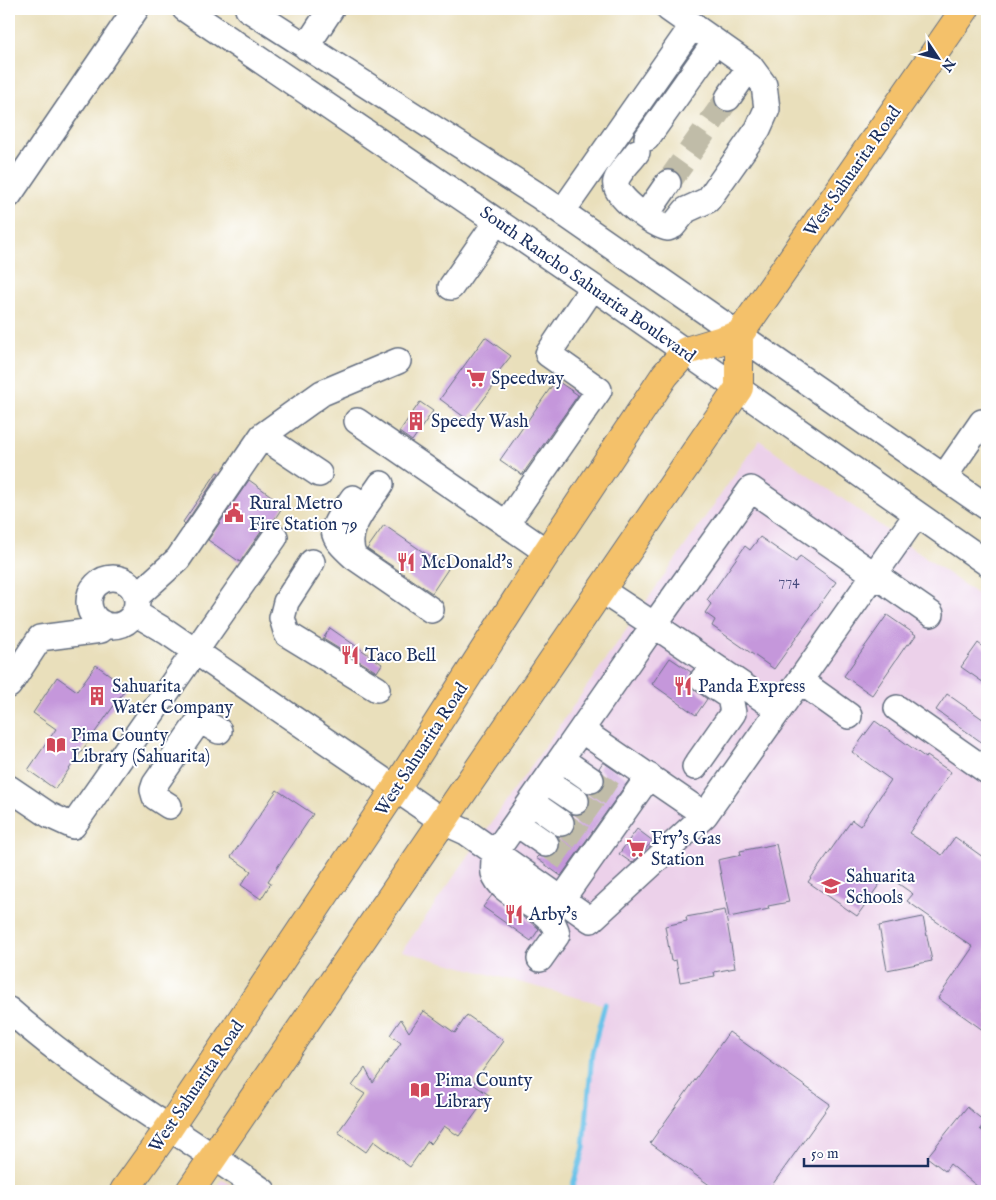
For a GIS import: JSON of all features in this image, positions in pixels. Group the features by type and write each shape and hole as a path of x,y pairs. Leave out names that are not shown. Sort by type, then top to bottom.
{"main road":[{"name":"West Sahuarita Road","path":"739,335 965,9"},
{"path":"190,1191 740,388 739,335 686,351"},
{"name":"West Sahuarita Road","path":"124,1191 169,1128 396,788 663,378 686,351"}],"street":[{"path":"9,195 136,9"},
{"name":"South Rancho Sahuarita Boulevard","path":"185,9 740,388 987,563"},
{"path":"248,9 562,212 739,335 954,462 987,506"},
{"path":"306,47 331,9"},
{"path":"669,9 750,66 764,85 767,109 758,129 708,200 686,210 673,226 668,228 659,225 620,197 616,189 616,181 715,42"},
{"path":"562,212 693,25"},
{"path":"728,98 750,66"},
{"path":"646,215 668,183"},
{"path":"451,286 497,221"},
{"path":"506,524 599,390 548,354 593,287"},
{"path":"398,362 322,393 262,436 178,559 136,604 123,624 115,626 102,623 94,616 89,600 91,592 102,580 109,578 124,580 130,584 136,604 167,632 444,822 466,832 591,920 705,814 917,514"},
{"path":"356,421 548,552"},
{"path":"954,462 982,422 987,426"},
{"path":"262,436 320,474"},
{"path":"374,480 352,528 349,545 354,557 432,610"},
{"path":"540,959 557,935 556,926 549,918 498,882 494,871 495,853 751,488 931,614"},
{"path":"9,788 49,815 73,826 275,537"},
{"path":"312,562 286,602 282,618 287,634 377,689"},
{"path":"601,590 730,698 733,713 695,768"},
{"path":"9,685 40,638 101,630 102,623"},
{"path":"650,632 780,710"},
{"path":"800,681 849,716"},
{"path":"897,708 987,772"},
{"path":"169,806 155,797 153,790 155,784 196,725 201,721 207,722 219,731"},
{"path":"582,730 705,814"},
{"path":"561,759 591,780"},
{"path":"562,899 578,866 623,802 649,776"},
{"path":"546,781 576,801"},
{"path":"531,802 560,823"},
{"path":"516,823 546,844"},
{"path":"9,1010 40,1038 263,1191"}],"shaded area":[{"path":"759,440 987,601 987,1191 571,1191 584,1148 592,1053 605,1005 402,951"},
{"path":"222,1179 239,1191 213,1191"}],"building":[{"name":"Speedway","path":"485,337 511,356 495,376 499,379 468,420 440,399"},
{"name":"Speedway","path":"556,380 578,395 522,475 500,460"},
{"name":"Speedy Wash","path":"420,402 433,411 412,441 399,432"},
{"path":"217,472 219,473 185,524 183,522"},
{"path":"249,480 284,505 272,523 263,529 240,562 208,540"},
{"name":"McDonald's","path":"384,525 448,569 432,593 367,549"},
{"path":"760,537 796,562 800,556 836,582 774,669 712,626 715,620 705,613 711,604 707,600 745,546 750,550"},
{"path":"887,615 916,635 909,645 907,644 872,695 844,676"},
{"path":"330,628 382,664 377,672 323,639"},
{"path":"978,643 987,650 987,685 961,667"},
{"name":"Panda Express","path":"670,658 691,672 690,686 707,699 696,715 652,684"},
{"path":"96,665 127,687 55,789 28,770 56,729 33,713 57,677 77,691"},
{"path":"947,694 987,722 987,746 936,710"},
{"path":"875,721 926,758 927,756 951,772 909,833 942,855 955,837 987,860 987,1033 938,998 973,947 907,901 913,894 886,875 857,916 808,882 852,820 860,826 891,780 852,752"},
{"path":"603,762 629,780 561,876 536,858 538,856 552,857 557,853 560,845 558,837 567,836 573,831 575,824 572,814 583,814 590,802 588,794 597,793 603,788 604,774 599,768"},
{"path":"277,790 313,814 268,881 271,883 261,899 241,885 251,871 231,857"},
{"name":"Fry's Gas Station","path":"637,829 653,841 632,863 619,854"},
{"path":"776,844 789,902 768,906 769,909 729,917 718,860 741,855 740,851"},
{"name":"Arby's","path":"492,895 539,929 531,941 483,907"},
{"path":"725,910 735,968 714,972 715,976 680,982 676,960 671,961 665,926 687,921 686,917"},
{"path":"923,917 932,961 887,970 879,926"},
{"name":"Pima County Library","path":"424,1011 455,1033 467,1015 504,1041 473,1084 489,1095 459,1136 444,1126 431,1144 428,1141 410,1167 374,1141 366,1152 338,1132 365,1094 352,1086 365,1068 373,1083 401,1043 390,1035 401,1019 409,1032"},
{"path":"729,1032 830,1104 768,1191 718,1191 650,1143"},
{"path":"967,1107 985,1122 980,1129 987,1135 987,1191 983,1191 950,1164 945,1171 927,1157"}],"waterway":[{"path":"571,1191 584,1148 592,1053 605,1004"}],"tunnel":[{"path":"668,183 728,98"},
{"path":"591,780 618,798"},
{"path":"576,801 603,820"},
{"path":"561,823 588,842"},
{"path":"546,844 573,863"}],"place":[{"name":"Speedway","path":"476,378"},
{"name":"Speedy Wash","path":"416,421"},
{"name":"Rural Metro Fire Station 79","path":"234,513"},
{"name":"McDonald's","path":"406,562"},
{"name":"Taco Bell","path":"350,655"},
{"name":"Panda Express","path":"683,686"},
{"name":"Sahuarita Water Company","path":"97,696"},
{"name":"Pima County Library (Sahuarita)","path":"56,745"},
{"name":"Fry's Gas Station","path":"636,848"},
{"name":"Sahuarita Schools","path":"831,886"},
{"name":"Arby's","path":"514,914"},
{"name":"Pima County Library","path":"420,1090"}]}
